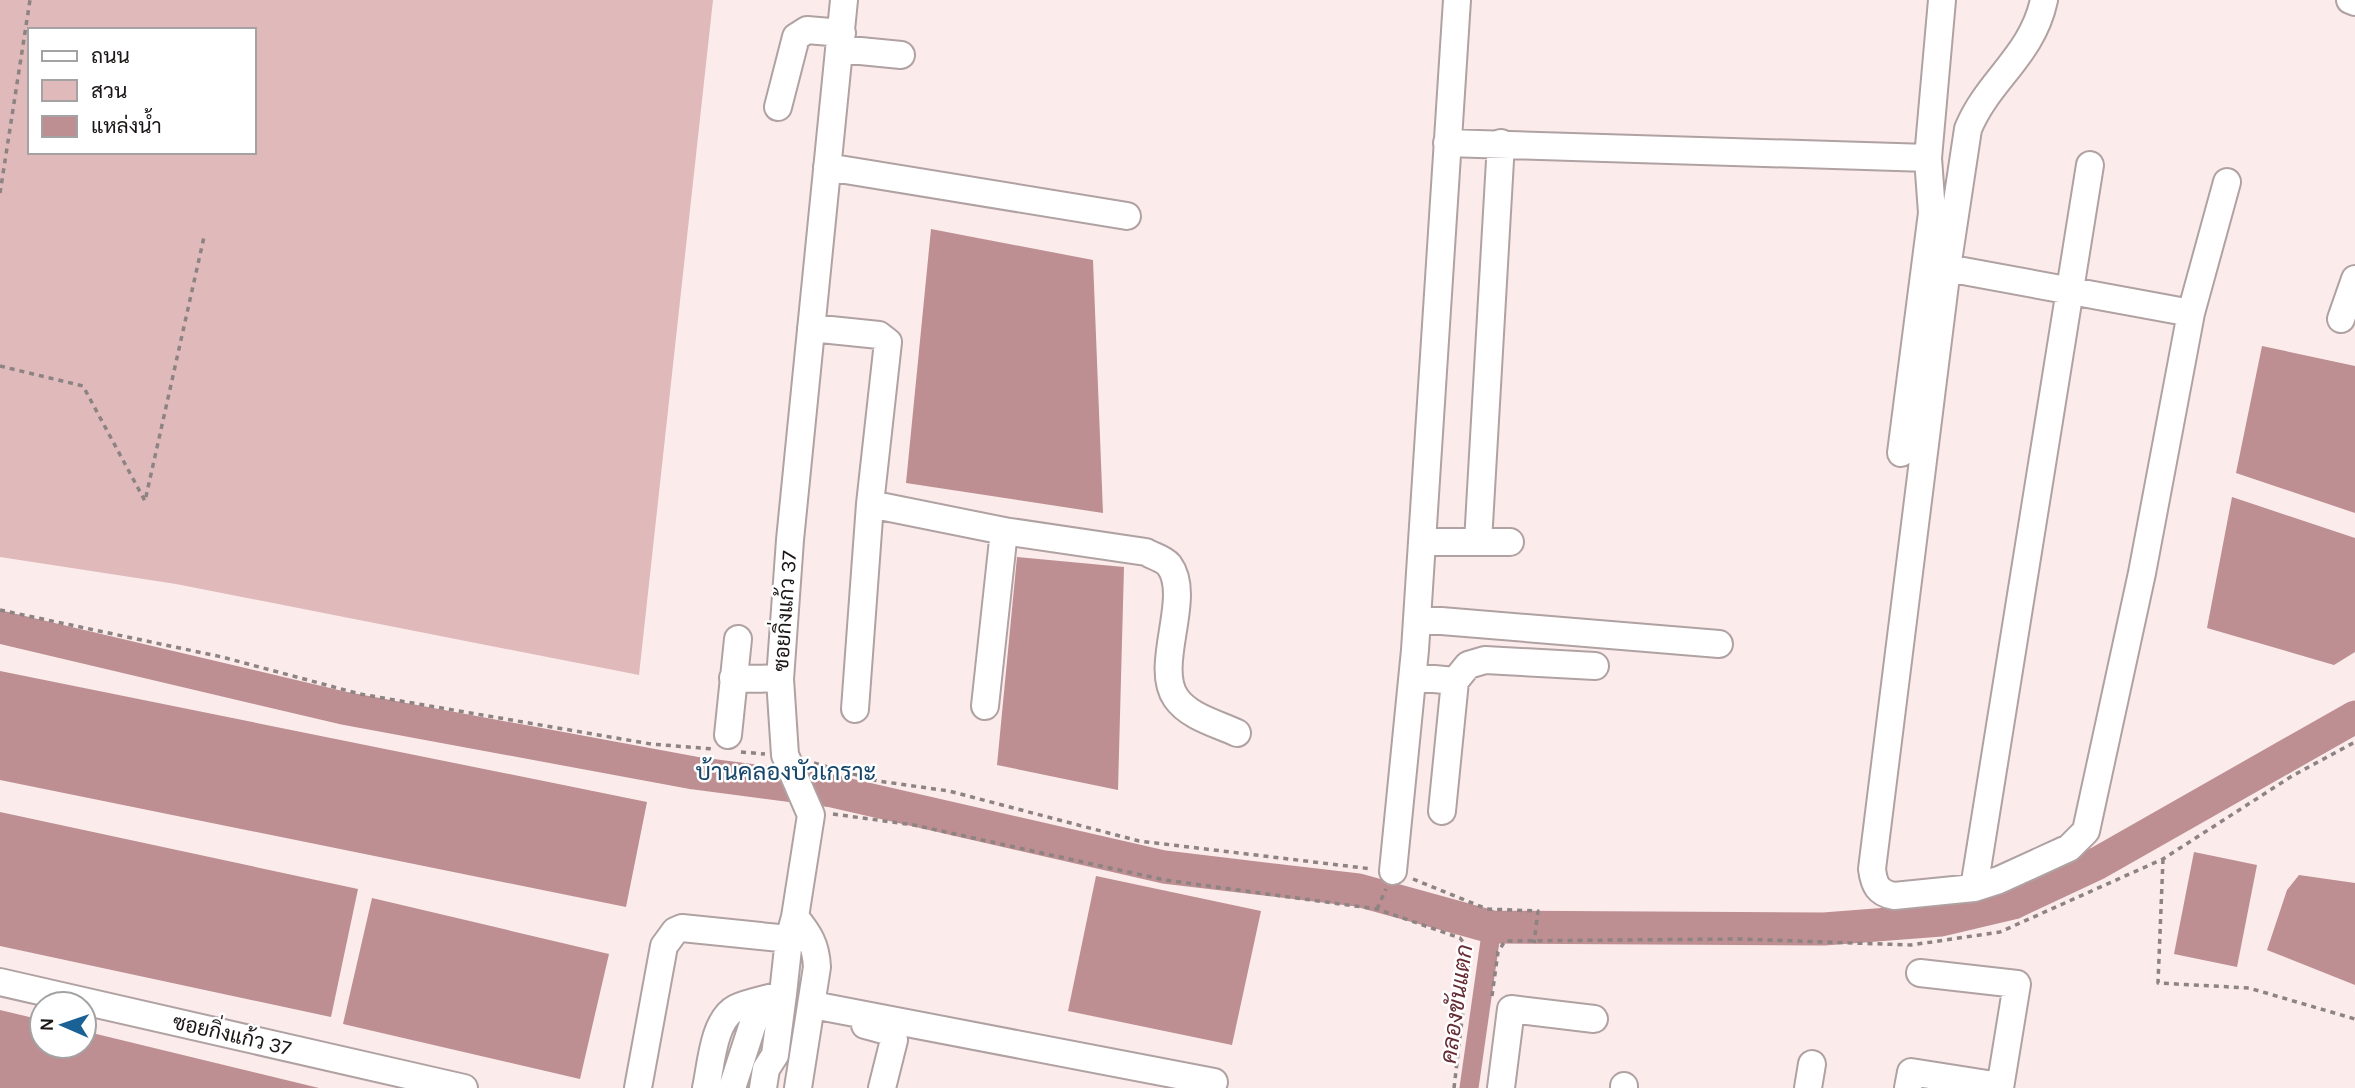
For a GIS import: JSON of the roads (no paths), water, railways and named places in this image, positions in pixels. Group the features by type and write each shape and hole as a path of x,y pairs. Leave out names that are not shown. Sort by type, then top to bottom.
{"street":[{"name":"ซอยกิ่งแก้ว 37","path":"792,928 811,815 785,755 780,679 844,0"},
{"path":"1393,871 1413,677 1457,0"},
{"path":"1901,453 1932,213 1928,158 1942,0"},
{"path":"2043,0 2030,41 1975,111 1968,129 1947,268 1872,869 1878,889 1894,896 1973,888 1999,880 2069,848 2086,831 2142,573 2191,313 2227,182"},
{"path":"2350,0 2355,2"},
{"path":"778,107 796,37 807,30 901,55"},
{"path":"1447,143 1928,158"},
{"path":"1478,542 1501,143"},
{"path":"1973,888 2090,165"},
{"path":"827,167 1127,216"},
{"path":"1947,268 2191,313"},
{"path":"2341,319 2355,279"},
{"path":"811,328 879,335 888,342 870,505 855,709"},
{"path":"870,505 1004,531 1146,552 1162,559 1170,566 1176,586 1170,674 1175,697 1197,715 1237,733"},
{"path":"985,706 1004,531"},
{"path":"1422,542 1510,542"},
{"path":"1417,619 1719,644"},
{"path":"726,745 738,639"},
{"path":"1442,811 1455,681 1468,665 1485,660 1595,666"},
{"path":"1413,677 1455,681"},
{"path":"733,678 780,679"},
{"path":"638,1088 664,946 675,931 698,928 792,928 810,935 816,950 812,1009 783,1080"},
{"path":"732,1088 771,998 792,928"},
{"path":"1908,1088 1911,1072 2000,1087 2017,984 1920,973"},
{"name":"ซอยกิ่งแก้ว 37","path":"0,982 464,1088"},
{"path":"771,998 783,1080"},
{"path":"706,1088 720,1030 727,1014 737,1007 771,998"},
{"path":"812,1009 1214,1082"},
{"path":"812,1009 890,1033 894,1040 883,1088"},
{"path":"1501,1088 1511,1009 1594,1019"}],"water":[{"path":"931,229 1093,260 1103,513 906,483"},
{"path":"2262,346 2355,366 2355,513 2236,473"},
{"path":"2232,497 2355,538 2355,652 2334,665 2207,628"},
{"path":"1017,557 1124,567 1118,790 997,765"},
{"path":"0,671 647,802 626,907 0,780"},
{"path":"0,812 358,889 331,1017 0,946"},
{"path":"2194,852 2257,865 2237,967 2174,954"},
{"path":"2299,875 2355,883 2355,985 2267,950 2287,890"},
{"path":"1096,876 1261,911 1232,1045 1068,1011"},
{"path":"372,898 609,954 580,1079 343,1024"},
{"path":"0,1010 28,1017 28,1060 98,1060 98,1034 319,1088 0,1088"}],"waterway":[{"path":"0,627 343,708 694,773 832,791 1164,867 1358,890 1492,927 1824,929 1941,920 2013,903 2098,863 2355,717"},
{"name":"คลองขันแตก","path":"1469,1088 1492,927"}],"district":[{"name":"บ้านคลองบัวเกราะ","path":"786,772"}]}
